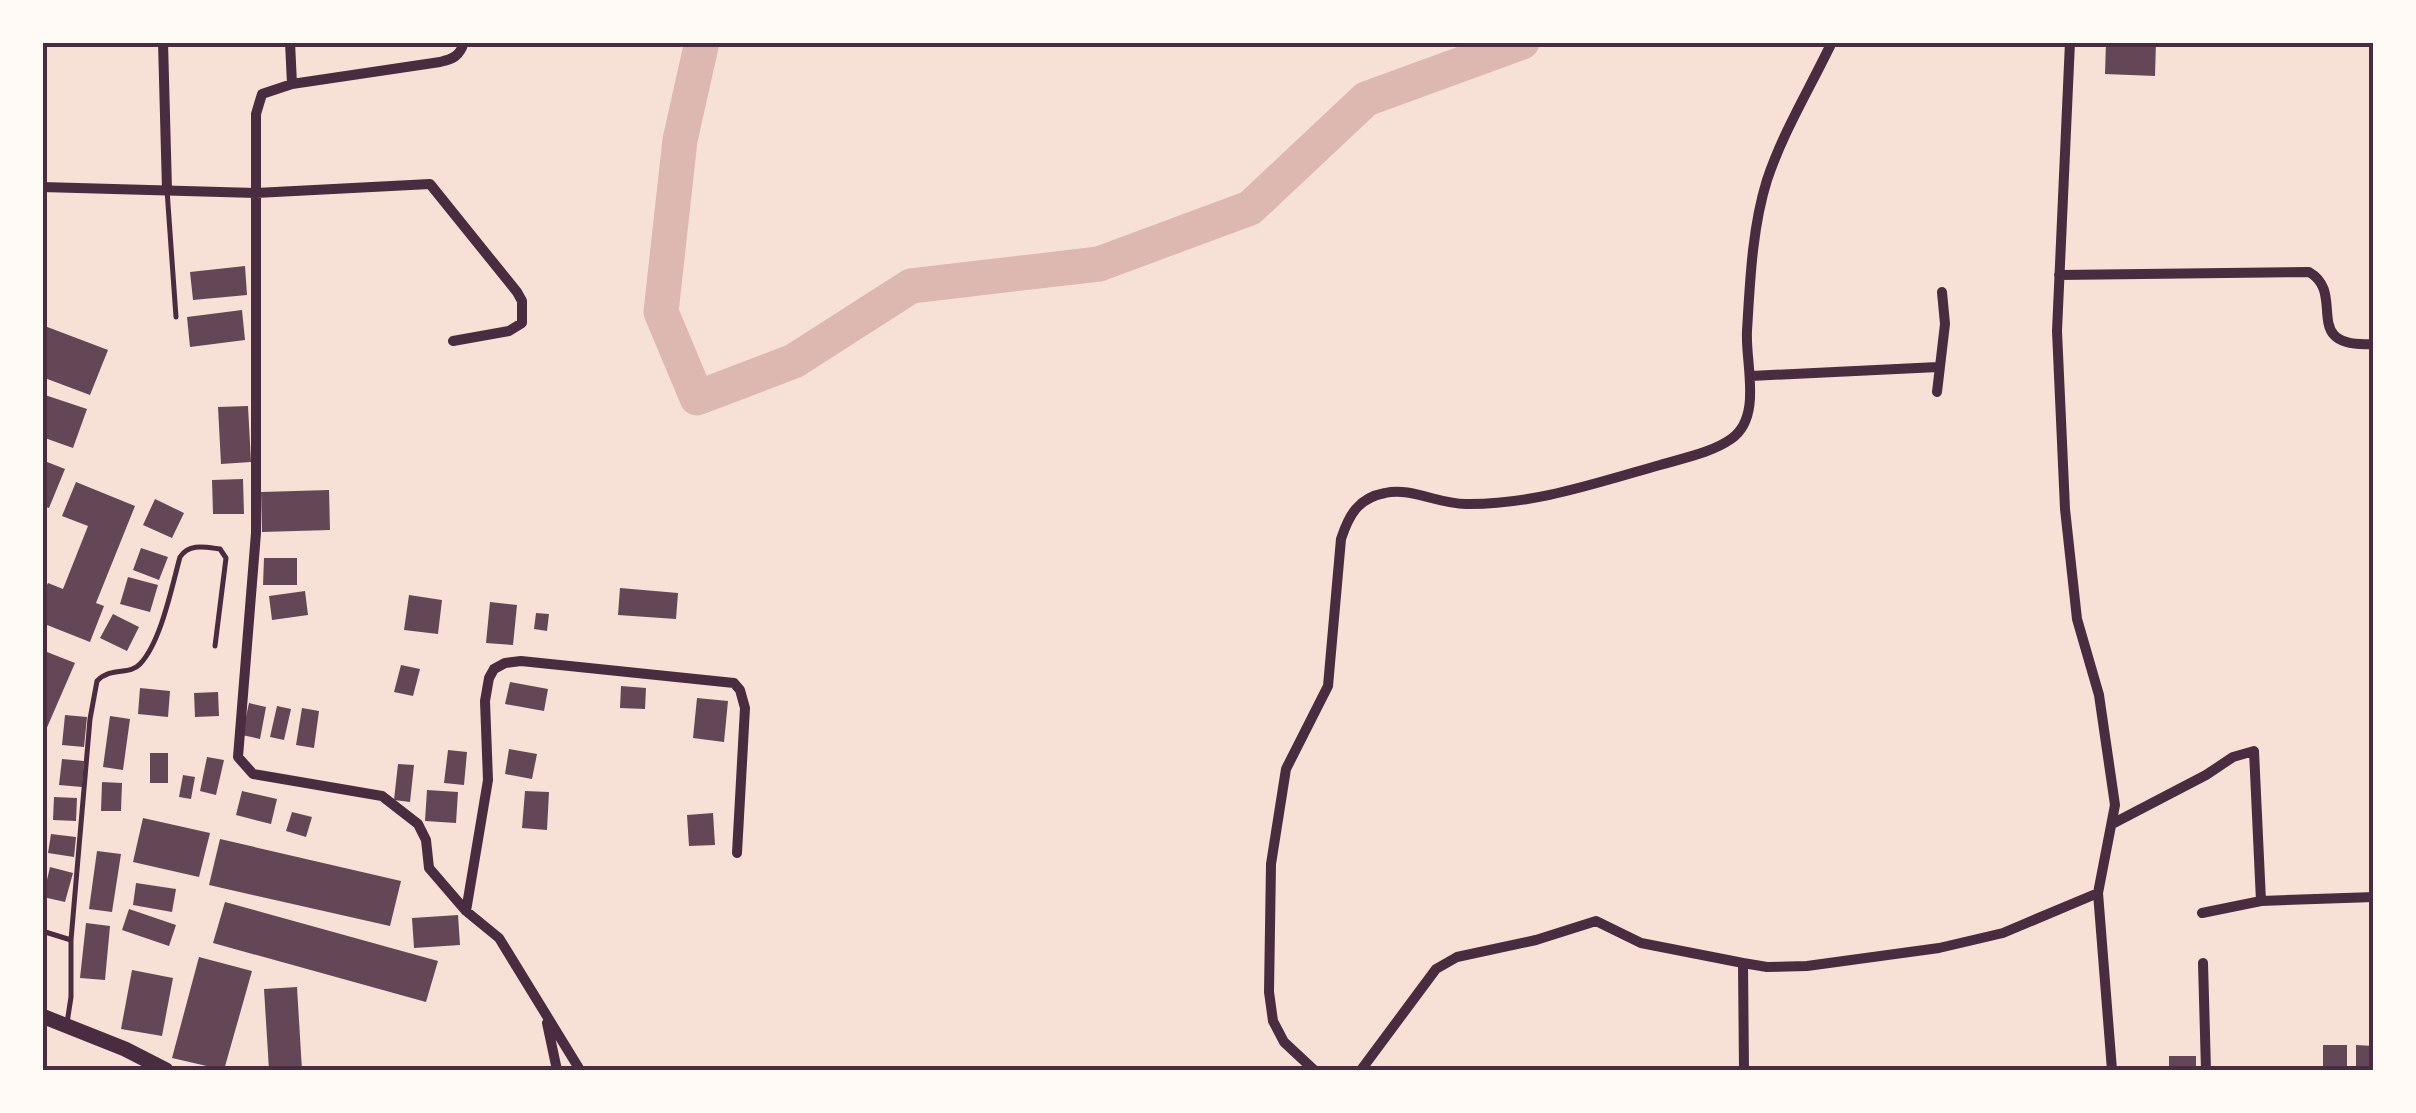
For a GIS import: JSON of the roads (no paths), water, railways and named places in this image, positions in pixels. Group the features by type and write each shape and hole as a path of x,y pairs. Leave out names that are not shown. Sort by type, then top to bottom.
{"highway":[{"path":"42,1016 166,1070"}],"street":[{"path":"163,42 167,190"},
{"path":"290,42 292,84"},
{"path":"464,42 461,52 452,59 292,84 262,94 258,100 256,534 238,757 253,774 382,796 418,824 426,840 430,868 466,911 499,938 580,1070"},
{"path":"1314,1070 1284,1042 1274,1020 1269,992 1271,864 1286,768 1328,686 1341,539 1354,509 1368,498 1404,491 1439,502 1465,504 1552,496 1709,450 1741,431 1751,376 1746,341 1750,278 1766,183 1786,132 1832,42"},
{"path":"2070,42 2057,331 2065,509 2077,619 2098,695 2115,805 2098,893 2112,1070"},
{"path":"42,187 256,193 430,184 517,292 524,315 522,323 509,331 452,341"},
{"path":"2060,275 2309,272 2323,286 2327,321 2334,337 2343,344 2374,344"},
{"path":"1938,392 1946,324 1942,292"},
{"path":"1751,376 1938,367"},
{"path":"466,911 488,780 485,700 489,678 505,664 521,661 580,665 734,683 745,708 738,853"},
{"path":"2112,824 2234,756 2254,751 2261,901"},
{"path":"1361,1070 1426,979 1457,957 1536,940 1596,921 1641,943 1743,964 1806,966 1939,948 2003,933 2098,893"},
{"path":"2202,913 2261,901 2374,897"},
{"path":"2204,962 2206,1070"},
{"path":"1743,964 1744,1070"},
{"path":"544,1012 557,1070"}],"lane":[{"path":"167,190 176,317"},
{"path":"66,1024 90,719 97,681 114,670 128,671 139,666 153,642 180,557 184,550 195,546 220,549 226,558 215,646"},
{"path":"42,931 71,940"}],"waterway":[{"path":"702,42 680,140 661,312 697,398 794,361 911,286 1099,264 1250,208 1366,99 1522,42"}]}
